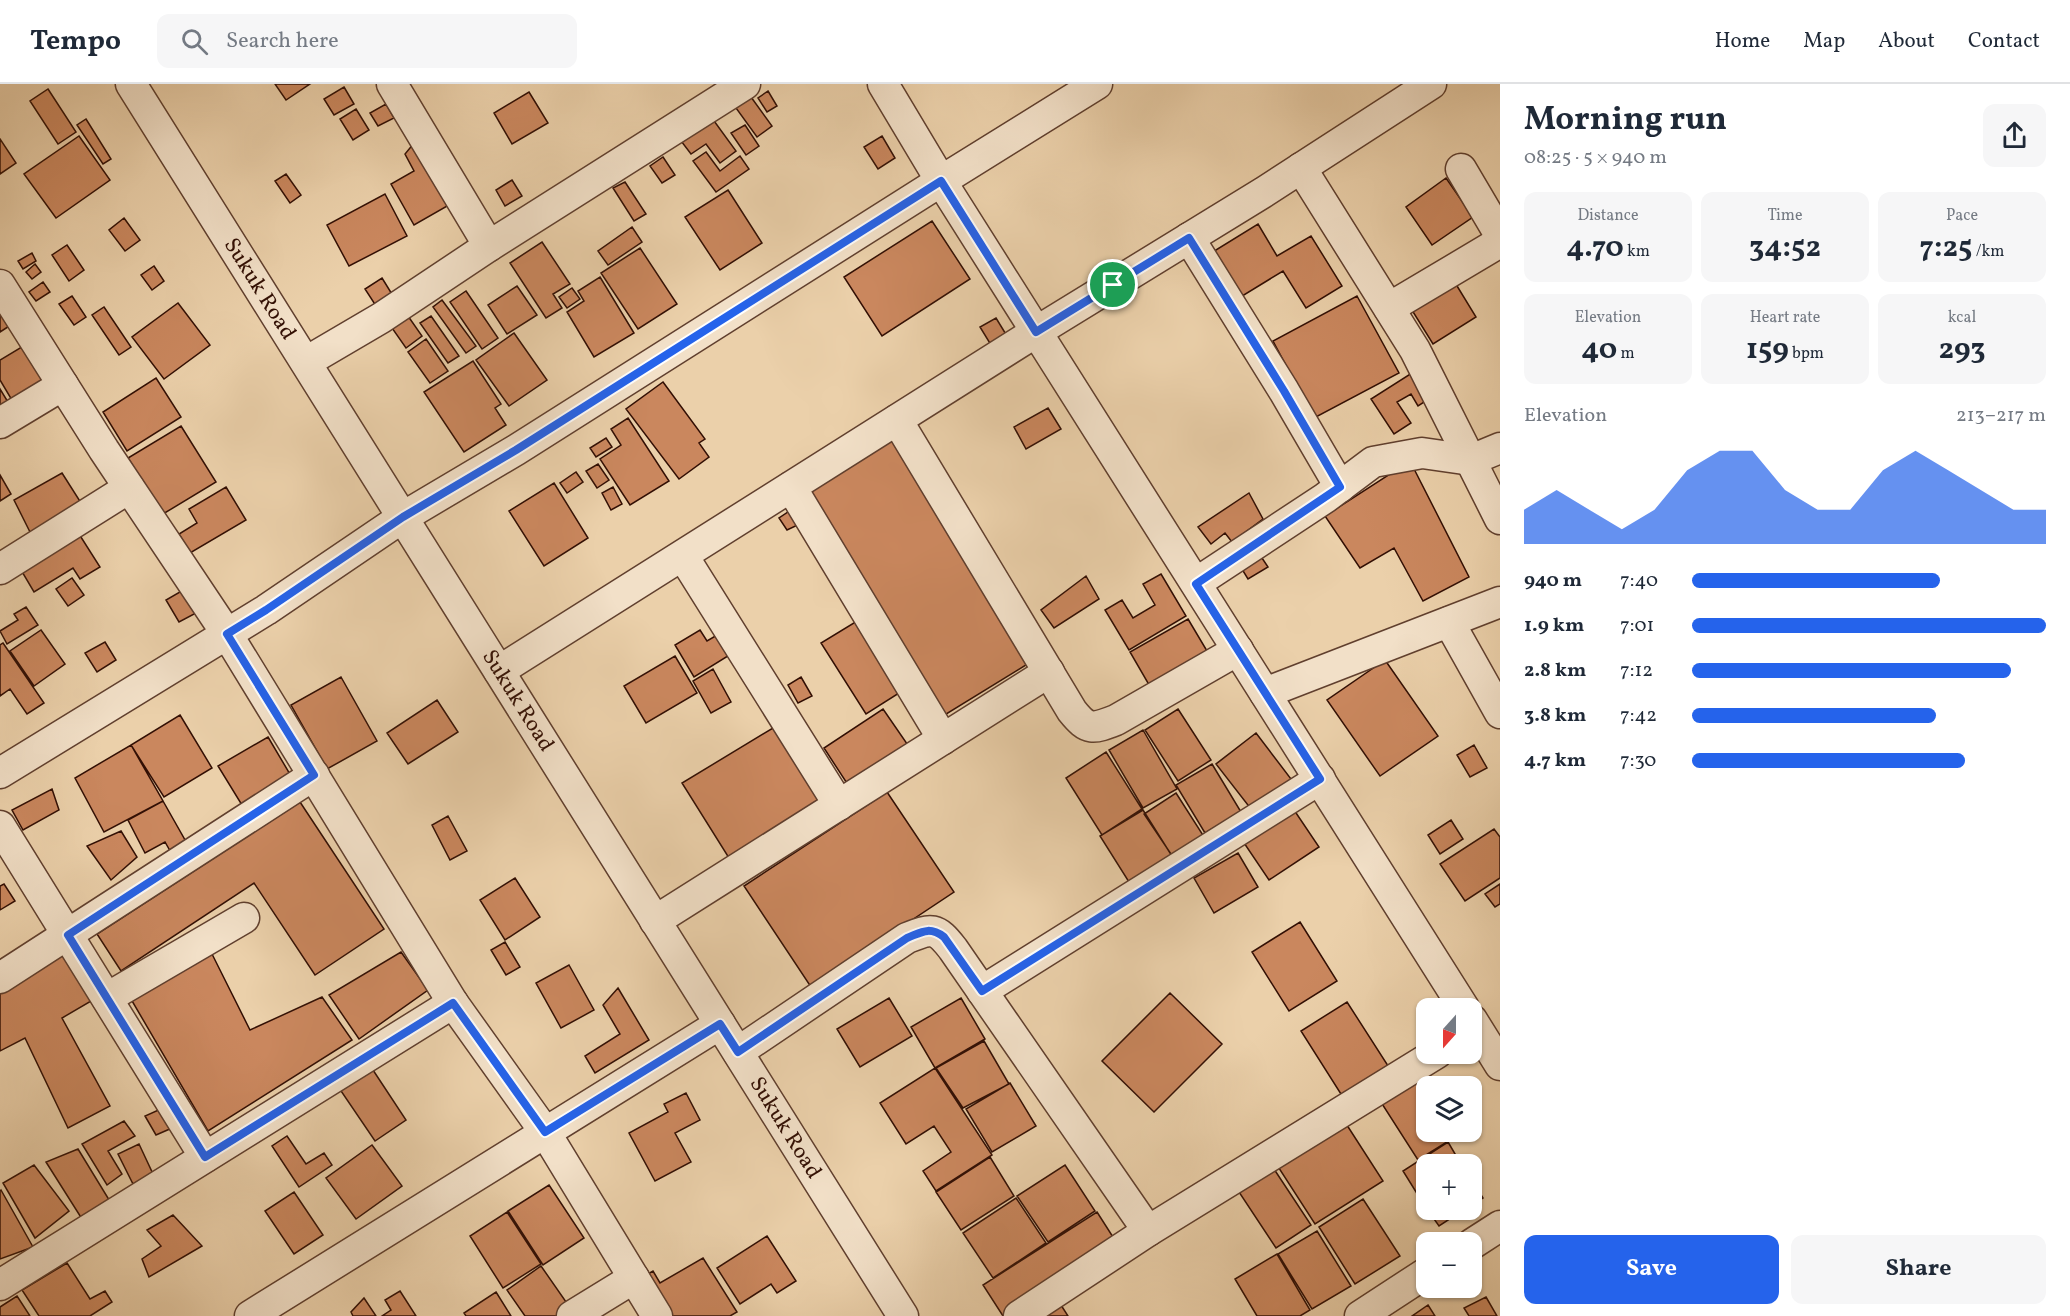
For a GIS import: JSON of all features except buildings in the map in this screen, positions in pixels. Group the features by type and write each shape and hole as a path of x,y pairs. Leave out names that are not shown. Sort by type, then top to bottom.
{"street":[{"name":"Sukuk Road","path":"131,84 903,1316"},
{"path":"392,84 489,246"},
{"path":"306,362 381,318 489,246 745,84"},
{"path":"883,84 941,181 1456,998"},
{"path":"0,773 266,610 403,517 516,450 1097,84"},
{"path":"499,671 1431,84"},
{"path":"1301,168 1415,350 1500,519"},
{"path":"1461,169 1500,235"},
{"path":"1189,238 1284,391 1340,487"},
{"path":"1389,308 1500,243"},
{"path":"0,285 129,488 227,634 453,1003 545,1132 657,1316"},
{"path":"0,423 63,385"},
{"path":"897,420 1081,722 1090,728 1100,727 1116,720 1238,650"},
{"path":"1196,584 1340,487 1373,462 1422,453 1470,460 1500,448"},
{"path":"791,487 943,739"},
{"path":"0,569 129,488"},
{"path":"683,556 839,805"},
{"path":"1265,693 1500,602"},
{"path":"1449,622 1500,713"},
{"path":"655,921 1049,672"},
{"path":"0,978 314,775"},
{"path":"982,991 1320,779"},
{"path":"0,826 205,1157"},
{"path":"107,998 244,918"},
{"path":"738,1052 907,938 926,931 935,931 944,937 1148,1231"},
{"path":"0,1285 453,1003"},
{"path":"250,1316 720,1024"},
{"path":"1482,1038 1500,1065"},
{"path":"1019,1316 1148,1231 1419,1064"},
{"path":"1482,1238 1500,1226"},
{"path":"572,1316 634,1278"},
{"path":"1360,1316 1416,1280"}],"route":[{"path":"941,181 1036,332 1113,285 1189,238 1284,391 1340,487 1196,584 1320,779 982,991 944,937 935,931 926,931 907,938 738,1052 720,1024 545,1132 453,1003 205,1157 68,935 314,775 227,634 403,517 516,450 941,181"}]}
